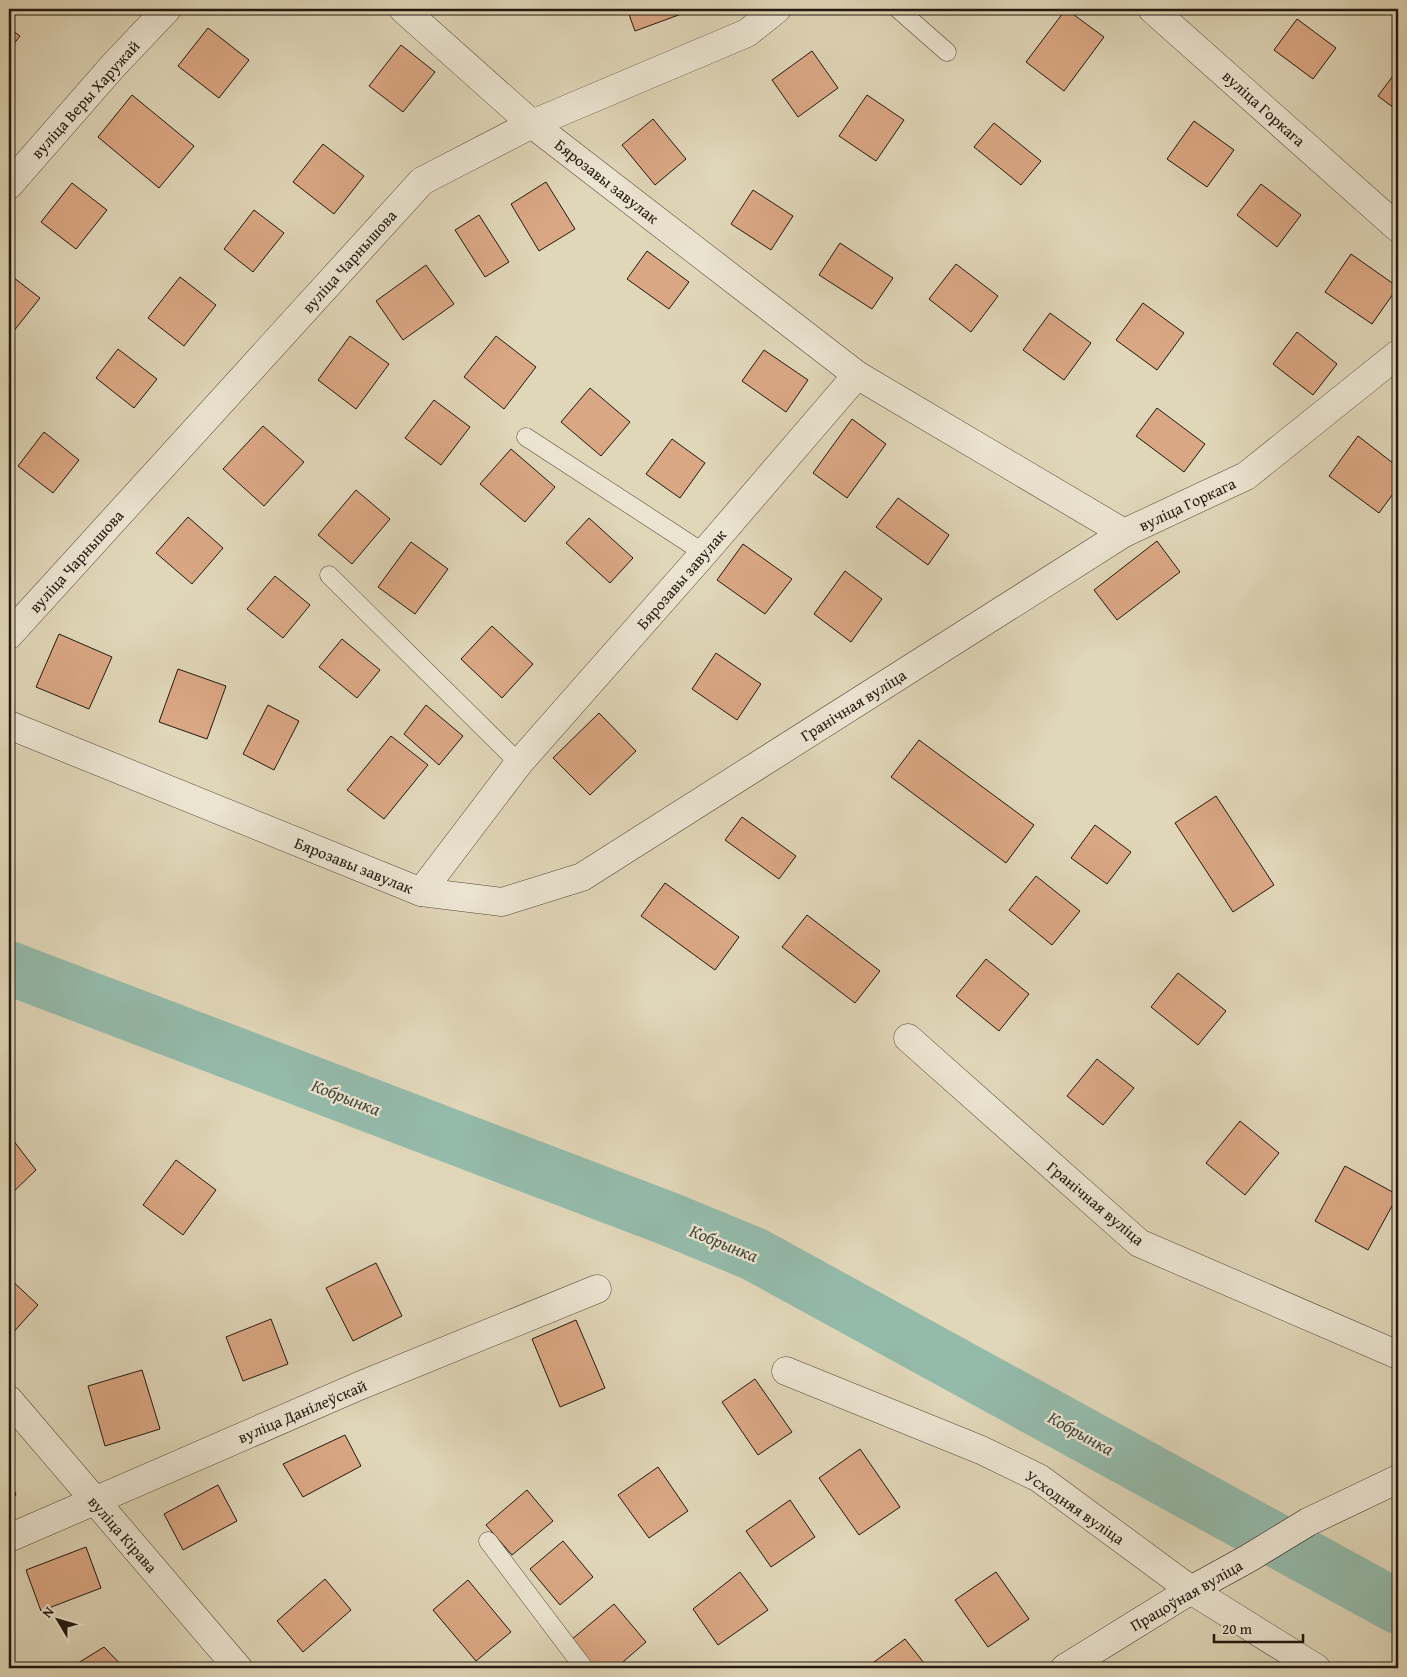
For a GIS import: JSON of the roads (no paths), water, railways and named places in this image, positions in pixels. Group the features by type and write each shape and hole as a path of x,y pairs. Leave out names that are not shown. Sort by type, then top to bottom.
{"street":[{"name":"вуліца Веры Харужай","path":"14,169 167,9"},
{"name":"Бярозавы завулак","path":"9,725 421,892 519,763 704,553 857,375 532,124 403,9"},
{"name":"вуліца Чарнышова","path":"9,635 422,181 532,124 747,33 778,9"},
{"name":"вуліца Горкага","path":"1152,9 1398,228"},
{"name":"вуліца Горкага","path":"857,375 1124,533 1246,476 1398,354"},
{"name":"Гранічная вуліца","path":"421,892 502,902 582,876 1124,533"},
{"name":"Гранічная вуліца","path":"908,1038 1140,1243 1398,1355"},
{"name":"вуліца Данілеўскай","path":"9,1538 359,1386 597,1289"},
{"name":"Усходняя вуліца","path":"786,1371 982,1450 1039,1478 1190,1590 1316,1668"},
{"name":"вуліца Кірава","path":"9,1400 238,1668"},
{"name":"Працоўная вуліца","path":"1065,1668 1190,1590 1308,1522 1398,1479"}],"lane":[{"path":"898,9 947,52"},
{"path":"526,437 704,553"},
{"path":"329,575 519,763"},
{"path":"488,1541 584,1668"}],"waterway":[{"name":"Кобрынка","path":"9,968 669,1219 754,1254 1398,1607"}]}
